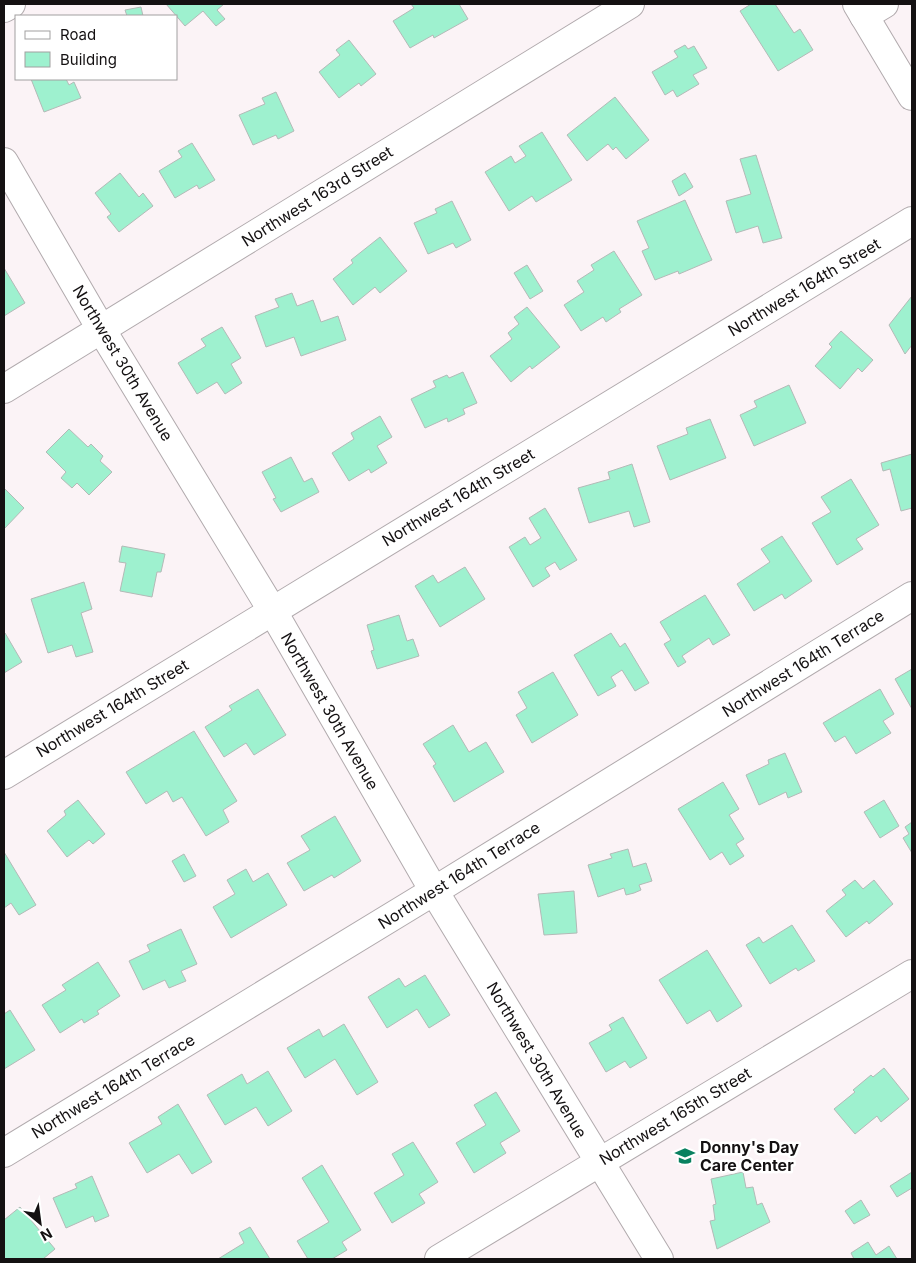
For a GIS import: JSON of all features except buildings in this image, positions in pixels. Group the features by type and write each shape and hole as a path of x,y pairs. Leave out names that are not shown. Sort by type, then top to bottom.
{"street":[{"path":"4,8 11,4"},
{"name":"Northwest 163rd Street","path":"4,389 630,4"},
{"path":"869,8 912,96"},
{"name":"Northwest 30th Avenue","path":"4,162 101,329 272,610 434,891 659,1259"},
{"name":"Northwest 164th Street","path":"4,774 912,221"},
{"name":"Northwest 164th Terrace","path":"4,1153 434,891 912,596"},
{"name":"Northwest 165th Street","path":"438,1259 912,974"}],"place":[{"name":"Donny's Day Care Center","path":"685,1156"}]}
